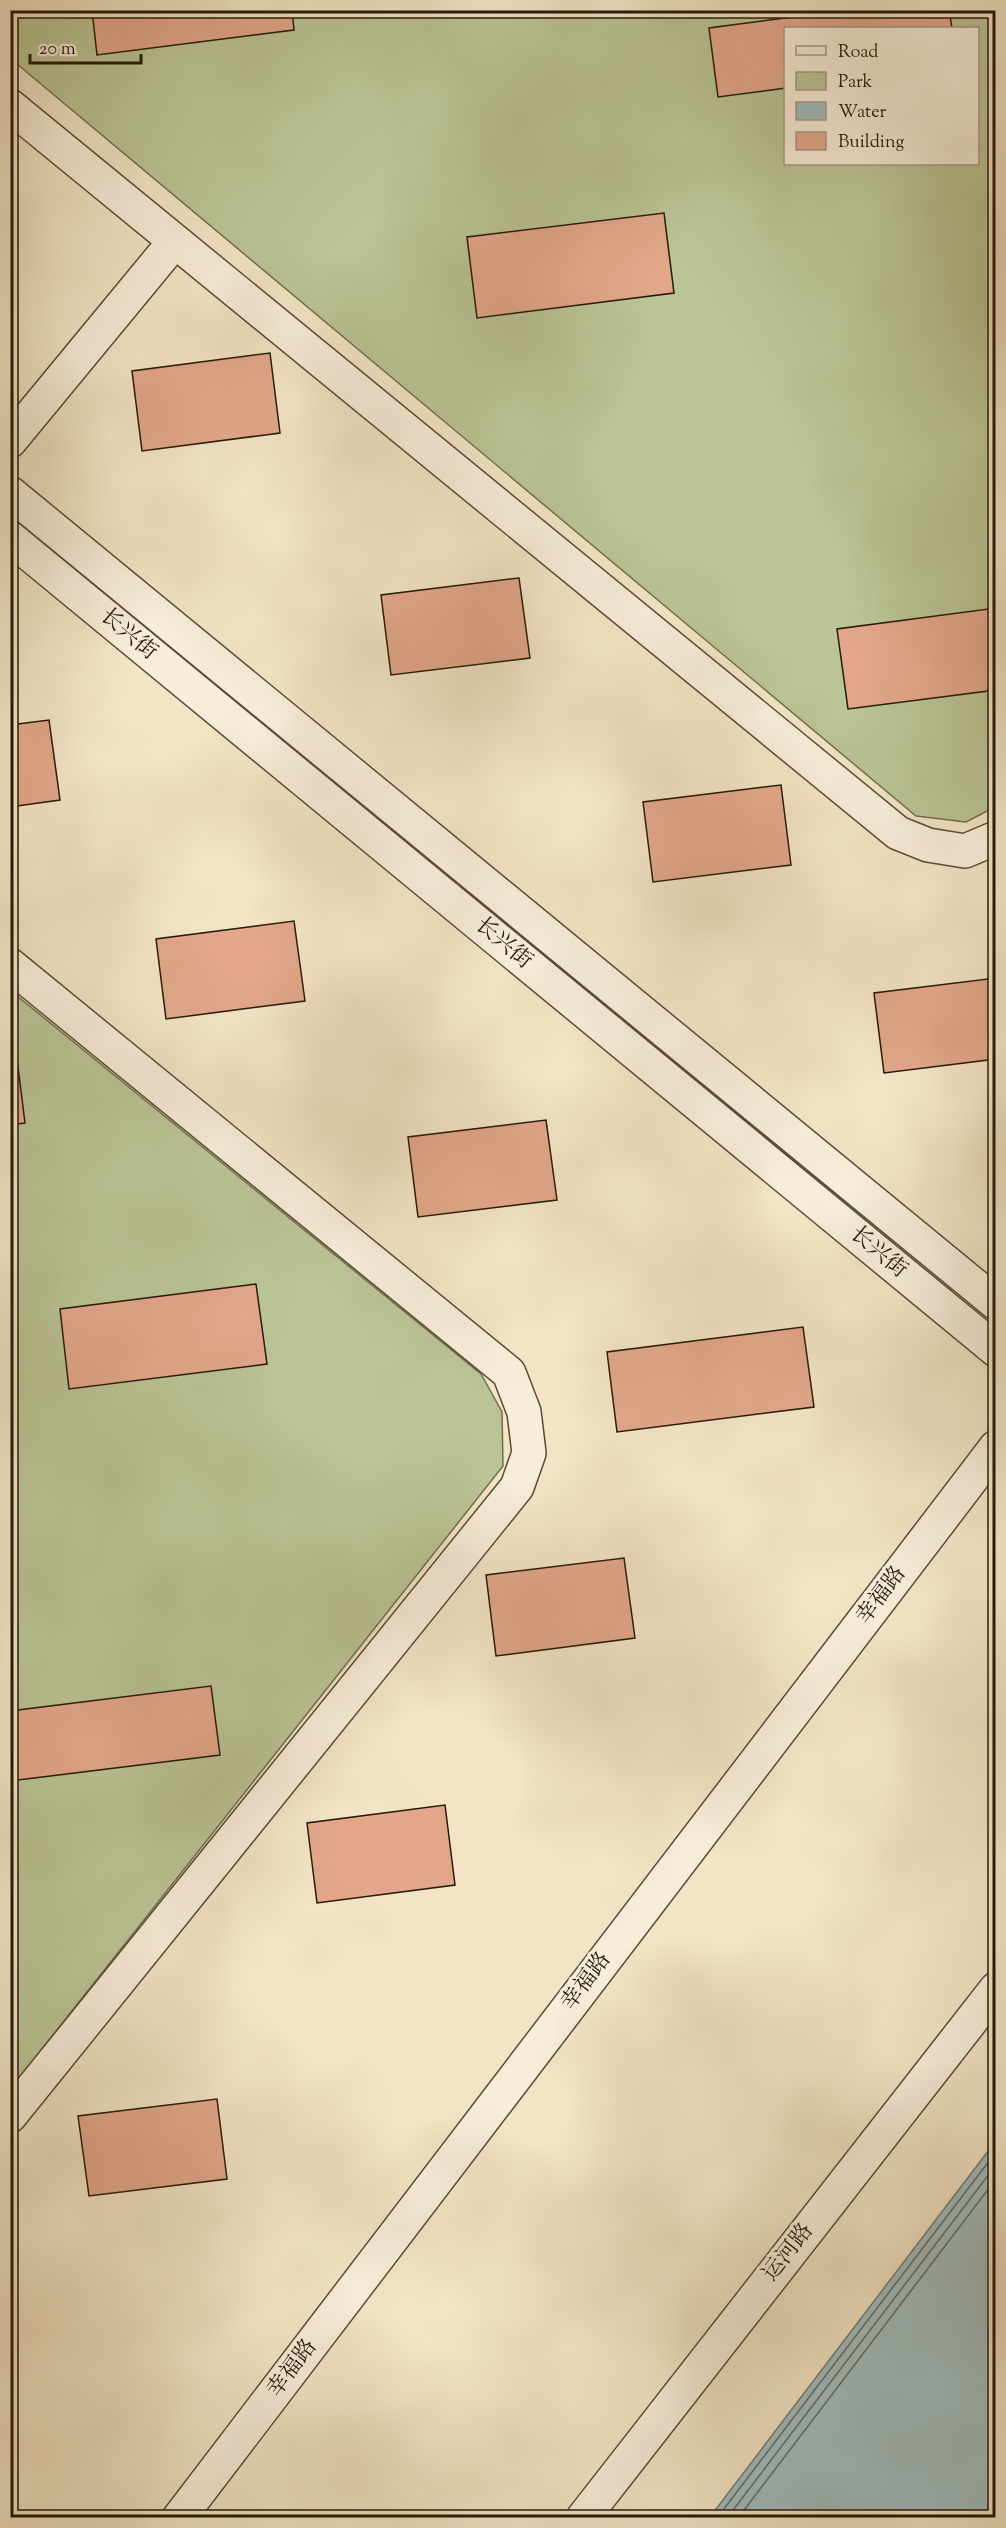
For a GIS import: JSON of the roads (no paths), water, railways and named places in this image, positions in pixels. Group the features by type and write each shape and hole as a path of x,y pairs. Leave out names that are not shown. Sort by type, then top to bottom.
{"street":[{"path":"10,106 898,833 928,845 965,851 996,838"},
{"path":"10,441 175,241"},
{"name":"长兴街","path":"10,493 996,1303"},
{"name":"长兴街","path":"10,538 996,1350"},
{"path":"10,965 509,1373 524,1412 529,1453 517,1486 10,2116"},
{"name":"幸福路","path":"180,2517 996,1447"},
{"name":"运河路","path":"584,2517 996,1989"}],"water":[{"path":"995,2142 995,2517 710,2517"}]}
